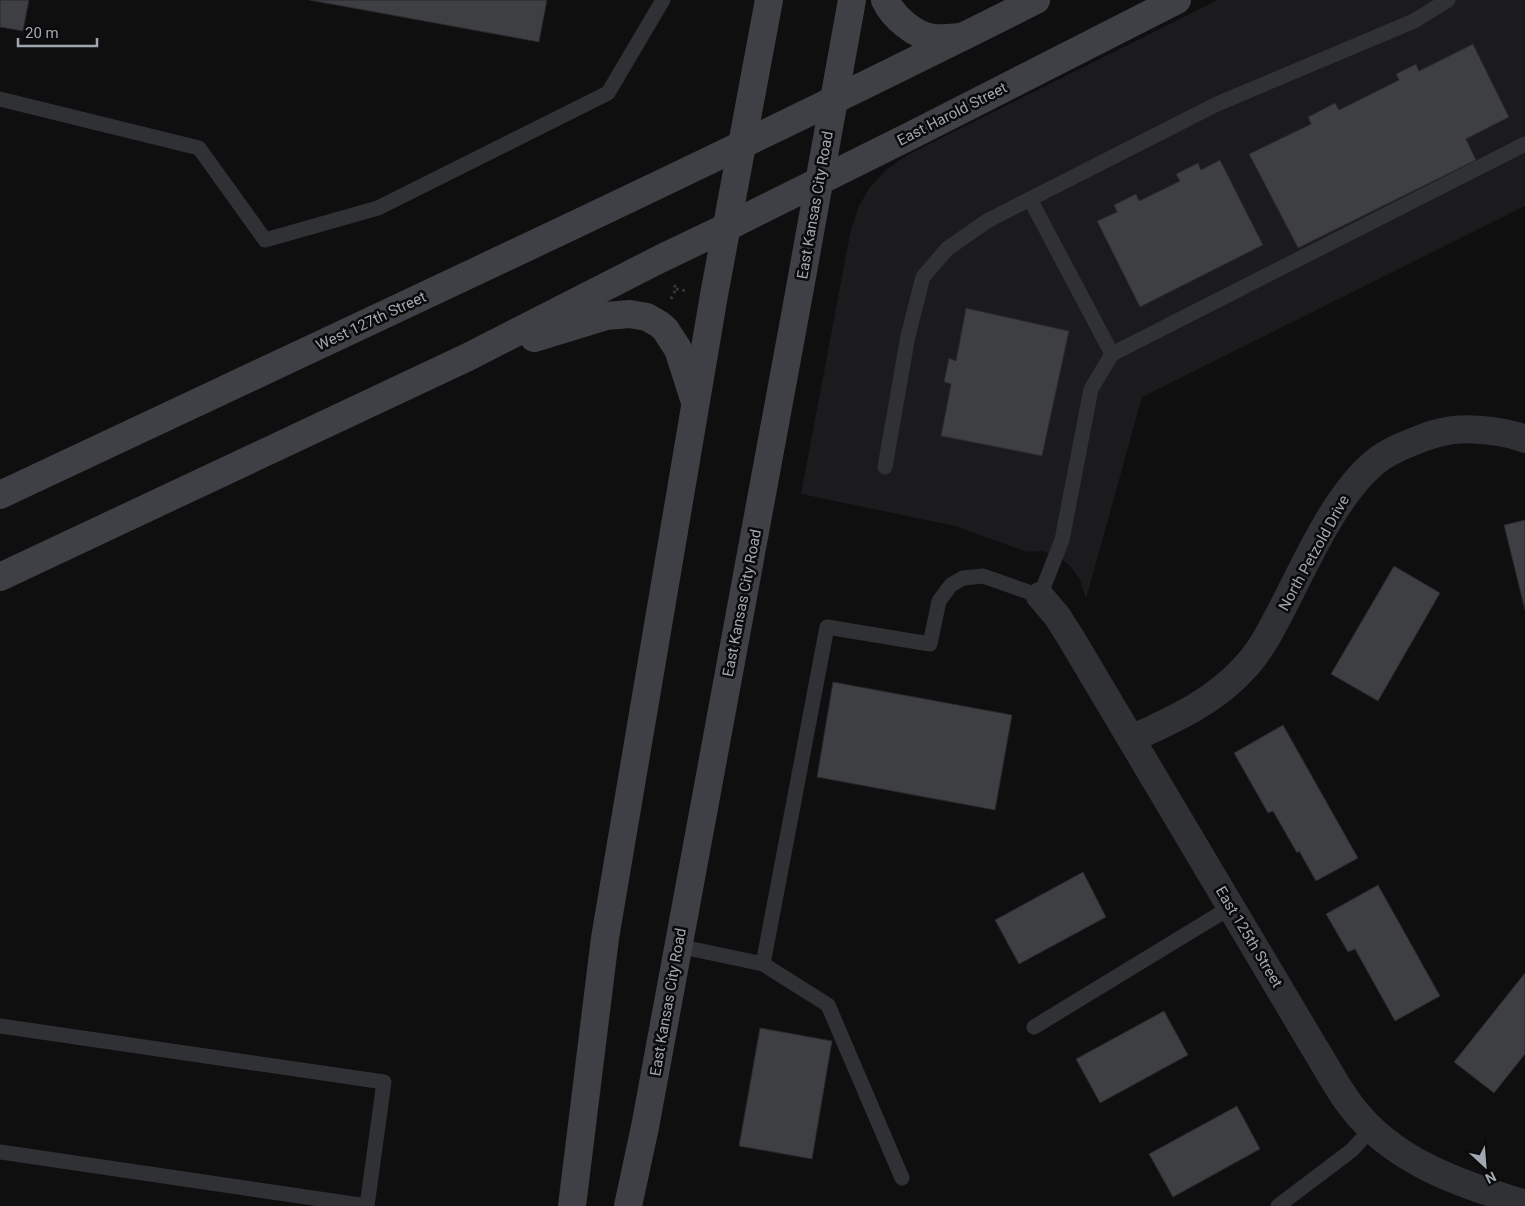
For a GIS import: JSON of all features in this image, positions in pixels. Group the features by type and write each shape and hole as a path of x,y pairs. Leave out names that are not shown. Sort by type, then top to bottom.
{"main road":[{"path":"572,1206 605,938 714,295 769,0"},
{"name":"East Kansas City Road","path":"628,1206 645,1127 852,0"},
{"path":"886,0 889,7 902,22 916,31 933,38 964,36"},
{"path":"741,146 1036,0"},
{"name":"East Harold Street","path":"727,227 1177,0"},
{"name":"West 127th Street","path":"0,495 741,146"},
{"path":"0,577 468,357 727,227"},
{"path":"468,357 606,316 630,314 647,318 660,324 665,329 678,349 696,403"}],"street":[{"name":"North Petzold Drive","path":"1131,739 1184,714 1214,696 1249,664 1269,633 1332,516 1358,478 1375,462 1396,448 1440,431 1465,428 1513,434 1525,439"},
{"name":"East 125th Street","path":"1040,596 1057,616 1071,638 1351,1106 1371,1128 1395,1149 1422,1165 1446,1176 1525,1204"}],"lane":[{"path":"0,99 199,148 266,240 378,208 608,93 663,0"},
{"path":"885,467 908,336 923,277 946,249 987,221 1217,104 1414,21 1448,0"},
{"path":"763,964 827,627 930,644 939,601 951,585 963,578 983,576 1040,596 1062,540 1090,389 1112,354 1525,144"},
{"path":"1030,199 1112,354"},
{"path":"1034,1027 1231,907"},
{"path":"678,946 763,964 828,1005 902,1178"},
{"path":"0,1026 384,1082 367,1206 0,1152"},
{"path":"1278,1206 1352,1150 1371,1128"}],"path":[{"path":"670,302 676,289"}],"shaded area":[{"path":"1218,0 1525,0 1525,206 1142,397 1086,599 1080,580 1070,566 1058,556 1041,551 1027,552 955,526 801,494 851,229 859,206 870,187 887,169 907,155"}],"building":[{"path":"0,0 29,0 23,31 0,27"},
{"path":"309,0 547,0 539,42"},
{"path":"1473,44 1509,117 1466,139 1476,160 1298,248 1249,154 1311,124 1308,117 1335,103 1339,110 1399,80 1396,74 1416,64 1419,71"},
{"path":"1220,160 1263,245 1140,307 1097,221 1117,212 1114,205 1136,194 1139,201 1180,181 1176,174 1198,163 1201,170"},
{"path":"966,308 1069,331 1042,456 941,436 951,384 944,382 949,358 956,361"},
{"path":"1525,520 1525,610 1504,525"},
{"path":"1394,566 1440,593 1378,701 1331,674"},
{"path":"833,682 1012,715 995,810 817,777"},
{"path":"1283,725 1358,858 1316,881 1299,851 1297,853 1273,811 1268,813 1234,753"},
{"path":"1083,872 1106,917 1019,964 995,920"},
{"path":"1378,885 1440,996 1395,1021 1355,949 1348,952 1326,914"},
{"path":"1525,973 1525,1054 1494,1093 1454,1062"},
{"path":"1164,1011 1188,1055 1100,1103 1076,1059"},
{"path":"760,1028 832,1041 812,1159 739,1146"},
{"path":"1237,1106 1260,1149 1173,1197 1149,1154"}]}
